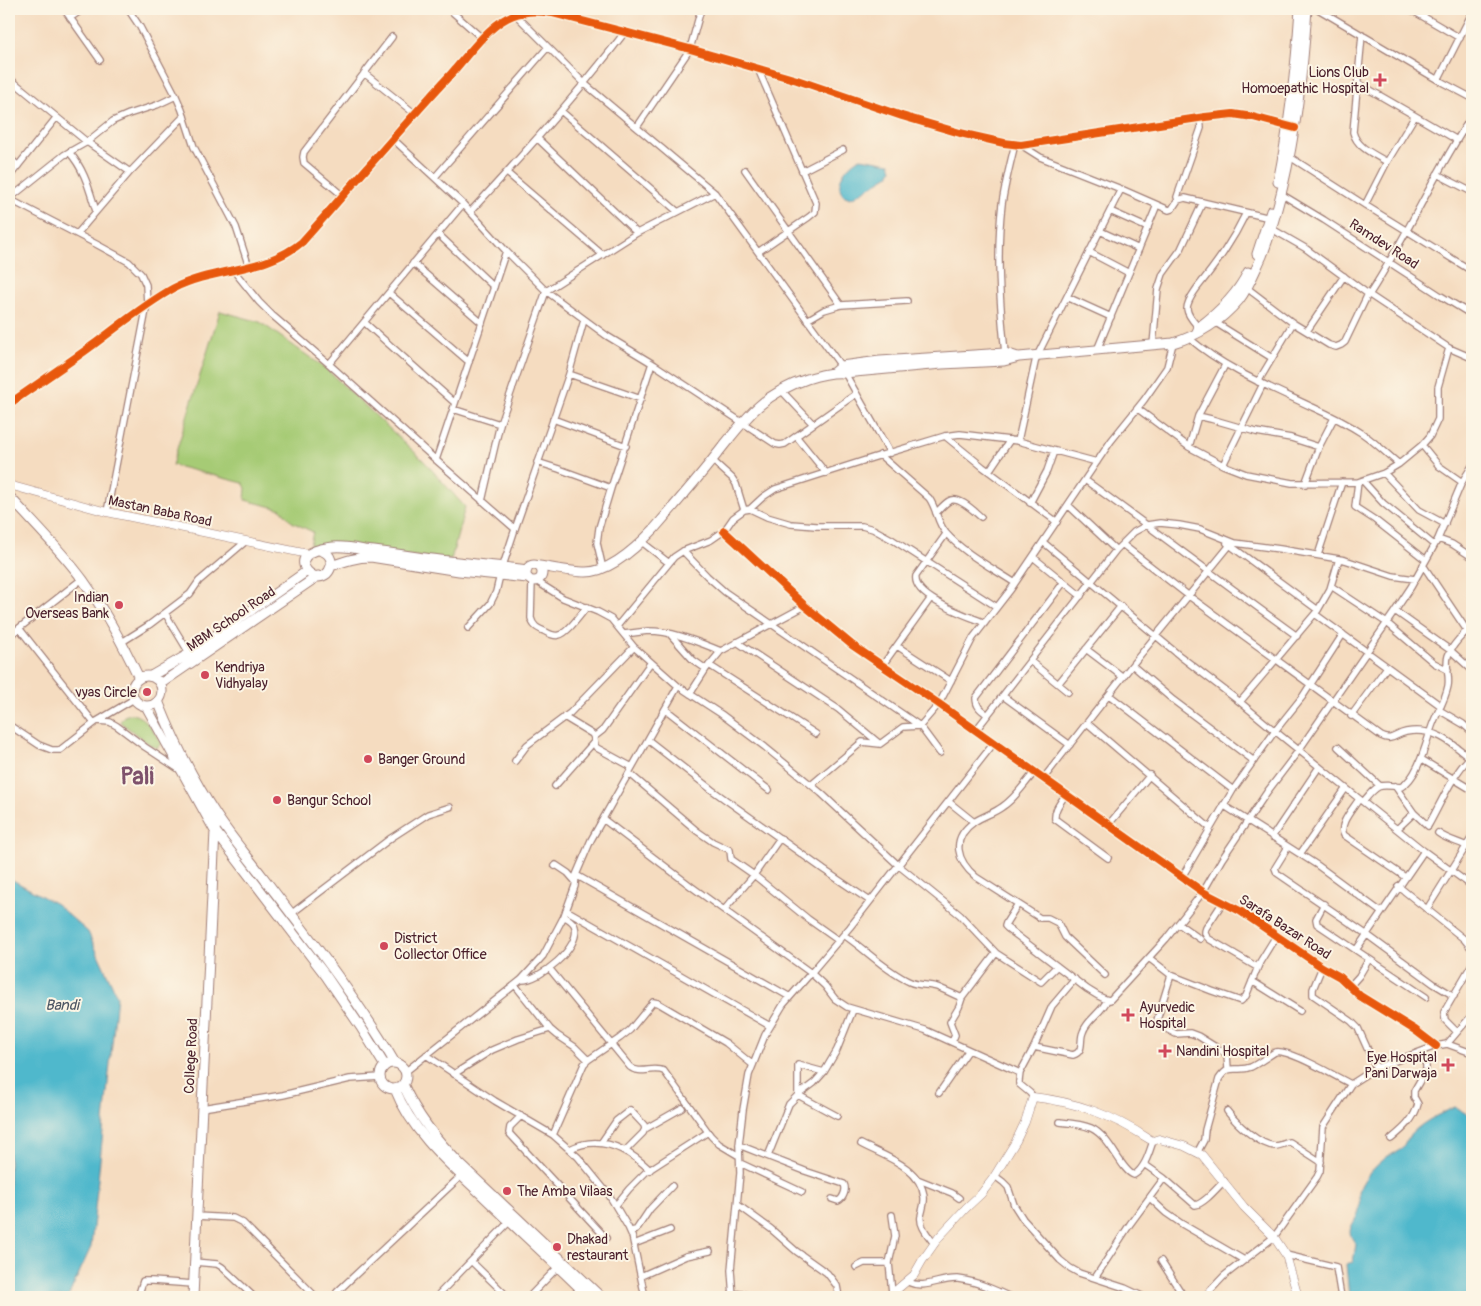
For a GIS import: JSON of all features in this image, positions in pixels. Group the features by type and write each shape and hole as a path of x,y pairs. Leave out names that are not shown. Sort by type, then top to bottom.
{"main road":[{"path":"1196,333 1223,308 1238,290 1256,256 1281,194 1290,157 1300,9"},
{"path":"843,369 1004,361 1019,357 1173,343 1216,323 1239,300 1247,288 1272,229 1278,181 1292,127 1304,68 1307,9"},
{"path":"531,577 530,566 535,565 586,572 603,569 631,551 642,542 742,422 760,404 781,390 796,383 843,369 906,359 1005,354 1019,357"},
{"path":"9,496 82,579 98,601 122,642 139,678"},
{"path":"319,550 323,550 329,555 332,562 326,573 314,576 307,571 304,562 308,554 319,550 340,547 453,562 540,578 542,570 539,566"},
{"path":"331,566 350,559 371,557 436,568 501,571"},
{"name":"MBM School Road","path":"160,684 191,657 307,571"},
{"name":"MBM School Road","path":"151,676 191,657 318,576"},
{"path":"151,676 160,684 162,693 158,701 150,706 141,705 134,699 131,692 133,684 139,678 151,676"},
{"path":"158,701 171,734 217,816 354,1001 383,1042 395,1063 405,1072 405,1080 399,1086 387,1088 383,1085 380,1077 382,1069 395,1063"},
{"path":"146,706 215,831 326,976 385,1066"},
{"name":"College Road","path":"192,1297 217,816"},
{"path":"399,1086 406,1112 425,1139 461,1176 589,1297"},
{"path":"399,1086 439,1142 460,1164 601,1297"}],"street":[{"path":"64,9 100,60"},
{"path":"70,18 83,9"},
{"path":"128,9 140,27 176,96 194,147 236,227 249,267"},
{"path":"449,9 482,39"},
{"path":"637,128 690,49 702,9"},
{"path":"1318,9 1329,12 1362,35 1472,98"},
{"path":"1410,9 1460,38"},
{"path":"9,404 147,305 176,288 200,278 249,267 291,251 302,242 414,113 482,39 508,17 522,12 552,13 690,49 797,80 902,116 960,133 1004,143 1018,144 1200,117 1233,114 1292,127"},
{"path":"1438,80 1472,13"},
{"path":"515,14 585,84 715,193 843,369 890,452"},
{"path":"470,212 562,111 626,32"},
{"path":"1362,35 1353,132 1359,144 1387,162"},
{"path":"343,196 304,163 304,152 392,37"},
{"path":"434,177 548,47"},
{"path":"758,69 816,203 815,212 758,252"},
{"path":"364,73 414,113"},
{"path":"9,78 56,118 130,172"},
{"path":"1358,83 1456,140"},
{"path":"107,512 147,305 146,285 141,274 130,262 9,199 31,180 69,152 87,142 113,121 176,96"},
{"path":"562,111 678,212"},
{"path":"77,234 130,172 184,116"},
{"path":"1365,205 1387,162 1415,116"},
{"path":"1247,288 1293,323 1329,344 1336,347 1345,342 1368,295 1390,262 1456,140 1472,116"},
{"path":"1018,144 1040,157 1169,210 1172,209 1178,200 1177,196 1201,128 1200,117"},
{"path":"9,176 56,118"},
{"path":"1464,128 1472,133"},
{"path":"537,138 637,233"},
{"path":"393,139 462,204 546,291 607,336 652,363 775,444 785,444 856,394"},
{"path":"1005,354 1001,318 999,251 1002,205 1018,144"},
{"path":"802,172 843,150"},
{"path":"69,152 81,167 96,211"},
{"path":"9,157 18,166"},
{"name":"Ramdev Road","path":"1290,157 1472,271"},
{"path":"744,170 841,305"},
{"path":"507,173 603,255"},
{"path":"1437,174 1472,192"},
{"path":"1018,441 1036,358 1121,189"},
{"path":"482,501 500,424 546,291 637,233 715,193"},
{"name":"Ramdev Road","path":"1281,194 1472,315"},
{"path":"1178,200 1185,198 1272,219"},
{"path":"1153,345 1158,289 1163,274 1181,249 1203,202"},
{"path":"330,364 462,204"},
{"path":"1097,350 1157,205"},
{"path":"1110,211 1148,228"},
{"path":"1246,212 1234,237 1188,302 1187,309 1200,348 1260,383 1362,433 1399,464"},
{"path":"1272,229 1306,248 1368,295 1449,348 1472,358"},
{"path":"1100,232 1139,249"},
{"path":"438,234 494,287"},
{"path":"436,460 506,251"},
{"path":"1089,252 1129,273"},
{"path":"413,263 482,324"},
{"path":"234,271 272,315 330,364 515,529"},
{"path":"1306,331 1344,276"},
{"path":"389,293 469,362"},
{"path":"1067,297 1111,317"},
{"path":"807,320 824,310 841,305 908,301"},
{"path":"468,628 490,604 496,592 501,571 537,462 569,374 584,320"},
{"path":"364,322 454,406 500,424"},
{"path":"1216,323 1272,358"},
{"path":"1223,465 1272,358 1293,323"},
{"path":"810,785 862,742 880,744 903,727 920,726 939,704 974,638 1033,557 1111,440 1138,409 1166,367 1173,343"},
{"path":"1138,409 1189,447 1223,465 1246,474 1305,484 1360,482 1384,473 1399,464 1430,436 1438,419 1438,387 1449,348"},
{"path":"603,569 597,543 600,528 611,488 652,363"},
{"path":"1189,447 1198,416 1226,364"},
{"path":"569,374 641,399"},
{"path":"781,390 813,424"},
{"path":"1198,416 1256,432 1291,438 1319,447"},
{"path":"1305,484 1319,447 1334,418"},
{"path":"553,420 626,446"},
{"path":"618,625 674,557 683,551 711,540 724,531 733,518 775,489 890,452 945,436 960,434 1018,441 1097,462"},
{"path":"796,436 826,473"},
{"path":"945,436 1057,522"},
{"path":"989,471 1010,440"},
{"path":"1422,445 1439,466 1462,482"},
{"path":"1030,502 1047,471 1054,451"},
{"path":"880,455 930,498 946,534 967,552 1015,583"},
{"path":"712,460 732,478 747,510 791,524 862,526 873,529 997,607"},
{"path":"537,462 611,488"},
{"path":"1034,1047 1073,1055 1078,1054 1085,1026 1179,924 1203,892 1222,859 1267,792 1299,750 1395,611 1438,539 1462,482 1472,466"},
{"path":"1384,473 1419,510 1445,524"},
{"path":"1085,480 1297,636"},
{"path":"1318,556 1342,482"},
{"path":"1360,482 1434,546"},
{"path":"1360,482 1354,504 1355,507 1375,520 1425,563 1472,638"},
{"name":"Mastan Baba Road","path":"9,485 107,512 308,554"},
{"path":"936,513 950,500 955,499 981,517"},
{"path":"1068,505 1116,550"},
{"path":"976,730 1116,550 1134,532 1147,525 1160,523 1200,529 1223,539 1248,545 1339,559 1393,576 1415,579"},
{"name":"Sarafa Bazar Road","path":"724,531 805,606 852,645 976,730 1203,892 1223,902 1340,977 1360,996 1415,1030 1436,1046"},
{"path":"946,534 916,576 915,581 919,588 931,598 985,623"},
{"path":"1223,539 1317,612 1342,634 1472,732"},
{"path":"1438,539 1452,544 1472,557"},
{"path":"122,642 150,625 190,594 204,577 245,542"},
{"path":"642,542 668,563"},
{"path":"1043,542 1361,801 1472,886"},
{"path":"1122,544 1276,661 1387,739 1404,733 1430,733 1451,742 1471,756 1454,779 1428,826 1414,814 1395,786"},
{"path":"1043,779 1230,545"},
{"path":"683,551 724,592 920,726 940,753"},
{"path":"1033,557 1081,596"},
{"path":"1240,702 1317,612 1328,595 1339,559"},
{"path":"531,577 531,618 536,628 560,636 565,633 587,607"},
{"path":"531,577 563,598 587,607 612,620 634,647 678,686 721,714 765,747 898,865 960,915 996,953 1041,982 1057,966"},
{"path":"9,636 82,579"},
{"path":"988,714 978,708 976,698 1064,582"},
{"path":"1331,586 1387,623 1434,663 1448,670"},
{"path":"882,666 931,598"},
{"path":"690,694 708,667 722,651 805,606"},
{"path":"1058,684 1121,606"},
{"path":"1395,611 1450,650 1472,670"},
{"path":"165,613 191,657"},
{"path":"1405,877 1344,835 1342,831 1343,824 1361,801 1379,786 1383,784 1401,787 1409,781 1421,759 1448,685 1447,664 1450,650 1466,630 1472,626"},
{"path":"19,628 95,722"},
{"path":"624,634 649,631 669,633 722,651"},
{"path":"669,633 693,660 708,667 816,734"},
{"path":"1182,877 1223,805 1274,731 1311,685 1342,634"},
{"path":"738,642 838,709 880,744"},
{"path":"896,646 950,681"},
{"path":"515,761 527,745 564,717 586,697 634,647"},
{"path":"1086,649 1123,677"},
{"path":"1030,661 1068,692"},
{"path":"555,786 602,730 651,662"},
{"path":"1132,666 1173,700 1254,761"},
{"path":"1352,716 1387,667"},
{"path":"405,1072 521,980 543,956 565,913 591,840 678,686"},
{"path":"1109,695 1233,790"},
{"path":"1003,696 1070,745"},
{"path":"9,725 39,745 52,750 60,750 95,722 134,699"},
{"path":"665,709 769,790"},
{"path":"564,717 592,734 595,746 632,767"},
{"path":"95,722 110,722 181,771"},
{"path":"1087,723 1210,828"},
{"path":"648,740 712,790 870,901"},
{"path":"750,1297 747,1295 733,1295 731,1270 738,1205 742,1110 749,1075 765,1035 790,997 844,935 994,743"},
{"path":"1338,746 1379,786"},
{"path":"1421,759 1472,790"},
{"path":"1272,837 1320,767"},
{"path":"1034,773 1002,808 974,822 966,830 960,839 959,850 962,861 967,870 976,877 1040,918 1048,918 1058,923 1065,937 1105,975"},
{"path":"629,774 697,832 730,850 731,859 839,941"},
{"path":"1109,824 1150,775"},
{"path":"1300,854 1346,788"},
{"path":"1066,794 1056,809 1055,819 1108,858"},
{"path":"949,802 974,822"},
{"path":"1223,805 1300,854 1381,912"},
{"path":"291,914 391,838 428,814 450,807"},
{"path":"1397,829 1414,814"},
{"path":"603,819 811,973 840,1003 853,1010 916,1027 1020,1074"},
{"path":"1438,833 1446,839 1470,847"},
{"path":"1426,909 1451,871 1470,847 1472,837"},
{"path":"724,910 754,875 780,838"},
{"path":"1288,847 1275,868 1276,871 1434,984 1454,996"},
{"path":"1356,950 1398,886 1424,851"},
{"path":"555,866 790,997"},
{"path":"1398,886 1464,939 1472,949"},
{"path":"1223,902 1206,928 1205,935 1257,967"},
{"path":"1018,904 1005,926 1087,989 1107,1000"},
{"path":"1324,904 1316,922 1426,997"},
{"path":"521,980 532,978 550,968 569,948 576,932 574,923 565,913"},
{"path":"565,913 770,1026"},
{"path":"1179,924 1200,939"},
{"path":"844,935 862,947 886,968 903,978 918,985 936,986 962,998"},
{"path":"1149,958 1171,974 1212,992 1241,1001 1246,996 1257,967 1276,936"},
{"path":"952,1042 955,1035 950,1022 962,998 996,953"},
{"path":"1350,986 1370,959"},
{"path":"1457,1032 1445,1020 1446,1006 1454,996 1472,964"},
{"path":"1322,967 1313,989 1313,995 1352,1021 1358,1028 1376,1068"},
{"path":"550,968 634,1070 658,1069 664,1071 708,1132 719,1144 739,1156"},
{"path":"1171,974 1157,1020 1159,1025 1176,1034 1190,1033 1198,1036 1222,1050 1227,1055 1228,1069"},
{"path":"1075,980 1052,1006 1020,1074 1018,1081 1020,1084 1033,1097 1056,1099 1093,1109 1114,1118 1153,1141 1159,1139 1184,1146 1202,1155 1244,1207 1274,1237 1286,1255 1298,1297"},
{"path":"1252,981 1300,1012"},
{"path":"515,985 550,1029 575,1047 588,1060"},
{"path":"553,1135 580,1072 588,1060 630,1030 650,1004 655,1002 726,1042 753,1065"},
{"path":"768,1156 789,1104 824,1072 837,1050 853,1010"},
{"path":"1447,1044 1472,1015"},
{"path":"454,1074 492,1050 550,1029"},
{"path":"1204,1297 1224,1276 1274,1237 1318,1177 1324,1127 1351,1084 1376,1068 1436,1046 1447,1044 1472,1053"},
{"path":"939,1093 968,1050"},
{"path":"1197,1153 1204,1140 1219,1079 1228,1069 1248,1068 1279,1051 1292,1055 1351,1084"},
{"path":"1391,1139 1410,1122 1417,1108 1418,1104 1414,1097 1414,1091 1426,1070 1426,1065 1420,1052"},
{"path":"426,1055 494,1101 553,1135 570,1149 595,1176 616,1205 630,1231 645,1297"},
{"path":"798,1095 798,1065 824,1072"},
{"path":"202,1108 283,1095 350,1079 380,1077"},
{"path":"798,1095 837,1116"},
{"path":"890,1295 914,1276 934,1244 981,1194 995,1176 1016,1141 1025,1122 1033,1097"},
{"path":"625,1151 645,1129 682,1108"},
{"path":"601,1143 616,1121 630,1110 644,1125 645,1129"},
{"path":"1227,1111 1243,1128 1268,1144 1279,1146 1290,1142 1321,1162"},
{"path":"521,1116 510,1127 509,1133 606,1238"},
{"path":"1060,1122 1092,1128 1102,1136 1130,1174 1134,1175 1138,1173 1144,1164 1153,1141"},
{"path":"616,1205 629,1189 650,1170 708,1132"},
{"path":"570,1149 586,1143 601,1143 625,1151 637,1158 650,1170"},
{"path":"861,1144 905,1168 917,1179 921,1185 924,1197 920,1220 934,1244"},
{"path":"739,1146 844,1184 845,1189 842,1199 838,1201 832,1199"},
{"path":"740,1163 802,1192"},
{"path":"1144,1164 1164,1178 1195,1205 1203,1202 1224,1181"},
{"path":"337,1292 461,1176"},
{"path":"995,1176 1008,1187 1014,1205 1023,1220 1060,1260 1079,1273 1125,1288 1144,1297"},
{"path":"1095,1278 1130,1224 1164,1178"},
{"path":"917,1179 952,1193 959,1198"},
{"path":"630,1231 636,1230 650,1209 672,1186"},
{"path":"1150,1198 1166,1213 1182,1224 1244,1260"},
{"path":"738,1205 826,1273 837,1286 839,1297"},
{"path":"890,1295 889,1263 895,1236 892,1215"},
{"path":"196,1216 233,1218 243,1223 316,1297"},
{"path":"436,1297 510,1222"},
{"path":"634,1244 670,1230"},
{"path":"641,1276 686,1256 710,1251"},
{"path":"1286,1255 1336,1267 1341,1297"},
{"path":"1161,1260 1184,1297"},
{"path":"471,1261 508,1297"},
{"path":"194,1262 217,1264 229,1272 254,1297"},
{"path":"856,1267 864,1263 889,1263"},
{"path":"528,1297 558,1267"},
{"path":"908,1282 922,1286 939,1281 960,1279 985,1286 1010,1297"},
{"path":"138,1297 143,1281 152,1280 193,1284"},
{"path":"572,1297 580,1288"}],"green space":[{"path":"220,311 260,322 325,368 423,460 465,507 451,560 310,545 313,532 292,522 281,509 245,500 246,488 243,483 172,465"},
{"path":"131,714 141,718 152,729 161,743 157,748 120,722 124,716"}],"water":[{"path":"861,158 890,163 892,169 889,175 850,198 842,193 840,187 841,178 850,166"},
{"name":"Bandi","path":"9,878 56,904 88,932 117,996 91,1247 68,1297 9,1297"},
{"path":"1455,1107 1472,1117 1472,1297 1349,1297 1346,1264 1353,1262 1356,1244 1352,1239 1350,1230 1359,1210 1359,1191 1362,1184 1370,1172 1381,1162 1403,1147 1407,1139 1417,1128"}],"cycle path":[{"path":"9,404 163,294 190,281 206,276 256,265 288,252 302,242 484,36 507,18 524,12 552,13 690,49 797,80 902,116 960,133 1004,143 1021,145 1233,114 1295,128"},
{"path":"724,531 805,606 852,645 939,704 1203,892 1240,911 1322,967 1340,977 1360,996 1415,1030 1436,1046"}],"place":[{"name":"Lions Club Homoepathic Hospital","path":"1380,80"},
{"name":"Indian Overseas Bank","path":"119,605"},
{"name":"Kendriya Vidhyalay","path":"205,675"},
{"name":"vyas Circle","path":"147,692"},
{"name":"Banger Ground","path":"368,759"},
{"name":"Bangur School","path":"277,800"},
{"name":"District Collector Office","path":"384,946"},
{"name":"Ayurvedic Hospital","path":"1128,1015"},
{"name":"Nandini Hospital","path":"1165,1051"},
{"name":"Eye Hospital Pani Darwaja","path":"1448,1065"},
{"name":"The Amba Vilaas","path":"507,1191"},
{"name":"Dhakad restaurant","path":"557,1247"}],"district":[{"name":"Pali","path":"137,776"}]}
